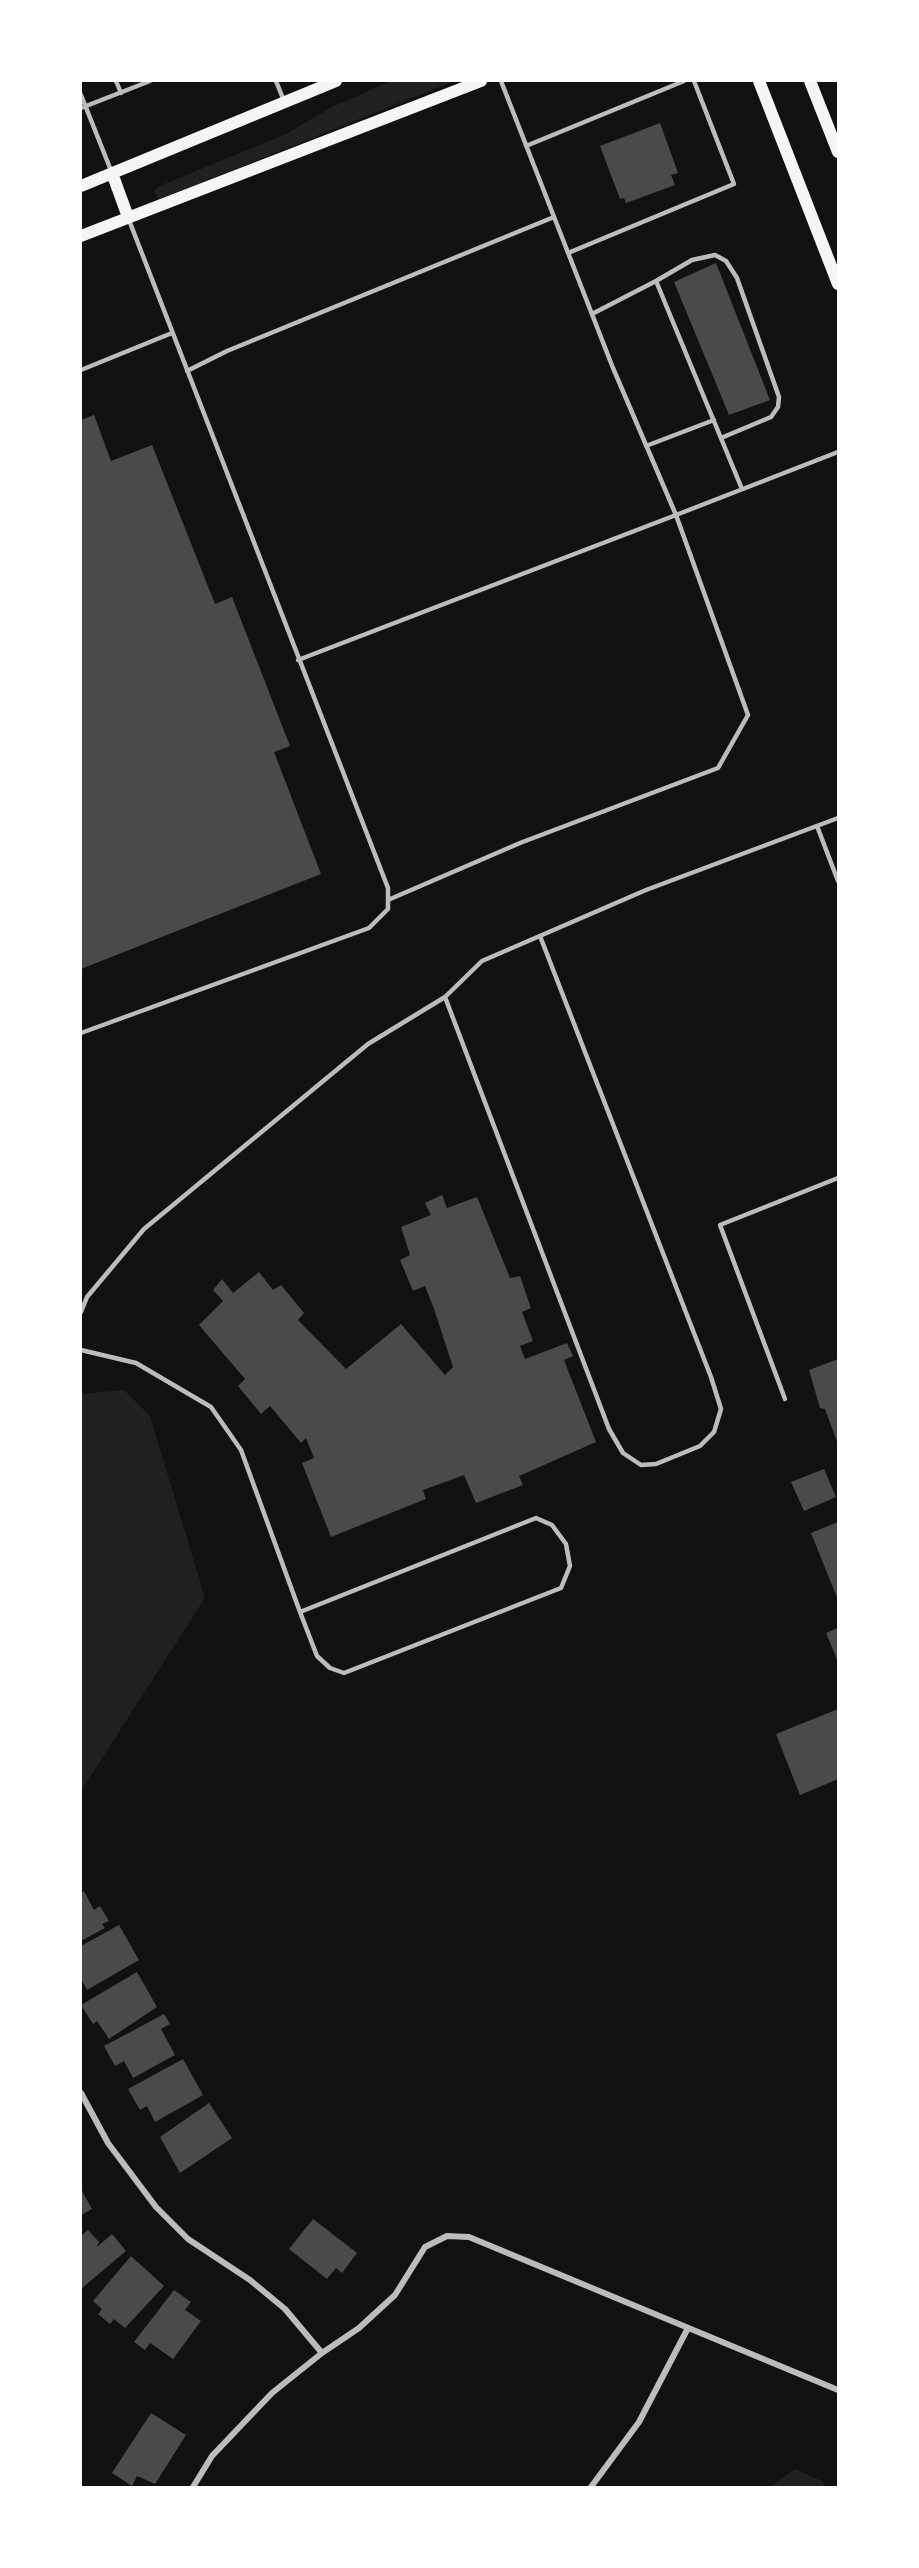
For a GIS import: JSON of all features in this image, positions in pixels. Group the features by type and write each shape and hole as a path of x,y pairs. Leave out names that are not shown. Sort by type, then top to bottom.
{"main road":[{"path":"81,186 336,81"},
{"path":"81,236 481,81"},
{"path":"759,81 838,284"},
{"path":"810,81 838,150"},
{"path":"112,173 128,217"}],"street":[{"path":"81,2093 108,2143 156,2207 188,2239 250,2280 285,2309 322,2353"},
{"path":"193,2487 212,2456 272,2392 359,2328 395,2295 425,2247 447,2236 469,2237 838,2390"},
{"path":"591,2487 639,2422 688,2328"}],"lane":[{"path":"116,81 121,93"},
{"path":"83,107 150,81"},
{"path":"276,81 285,102"},
{"path":"388,900 520,843 718,768 748,715 675,515 592,314 501,81"},
{"path":"526,146 684,81"},
{"path":"568,253 734,184 694,81"},
{"path":"81,95 83,107 112,173"},
{"path":"81,1034 369,928 388,909 388,888 128,217"},
{"path":"187,371 227,351 554,217"},
{"path":"592,314 692,260 715,255 726,261 737,278 779,396 778,407 771,417 721,438"},
{"path":"656,281 742,489"},
{"path":"81,370 172,333"},
{"path":"646,446 714,420"},
{"path":"298,660 838,452"},
{"path":"81,1312 87,1297 144,1229 368,1044 445,997 482,961 646,890 838,818"},
{"path":"817,826 838,881"},
{"path":"445,997 609,1429 623,1453 641,1465 656,1464 700,1446 714,1432 721,1409 711,1377 540,936"},
{"path":"785,1399 720,1224 838,1178"},
{"path":"81,1350 136,1363 211,1407 241,1450 300,1612 317,1656 330,1668 344,1673 561,1588 570,1566 566,1544 552,1524 536,1518 300,1612"}],"shaded area":[{"path":"391,81 454,81 158,200 154,190 162,185 286,134 332,107"},
{"path":"124,1390 150,1416 205,1598 81,1791 81,1394"},
{"path":"795,2469 822,2481 826,2487 770,2487"}],"building":[{"path":"660,123 678,173 671,175 675,185 626,203 624,198 620,199 600,146"},
{"path":"716,263 770,400 729,415 674,282"},
{"path":"94,415 111,461 152,445 215,604 232,597 290,746 274,752 321,874 81,969 81,420"},
{"path":"442,1195 447,1208 477,1197 510,1278 520,1276 531,1308 522,1312 533,1341 520,1346 525,1359 567,1343 573,1356 564,1360 596,1442 519,1476 523,1485 476,1503 464,1475 423,1490 426,1499 331,1537 302,1463 314,1458 306,1438 301,1443 270,1406 261,1414 238,1386 245,1379 199,1325 223,1301 213,1290 222,1279 233,1293 259,1272 273,1290 281,1285 304,1313 298,1320 346,1369 401,1324 445,1375 453,1367 425,1286 413,1291 400,1260 410,1255 401,1227 431,1215 425,1203"},
{"path":"838,1359 838,1444 825,1409 820,1408 809,1370"},
{"path":"824,1469 836,1497 804,1511 791,1482"},
{"path":"838,1522 838,1600 811,1533"},
{"path":"838,1628 838,1662 826,1633"},
{"path":"838,1709 838,1779 800,1795 776,1734"},
{"path":"84,1891 94,1910 100,1906 109,1921 102,1924 105,1928 81,1941 81,1893"},
{"path":"119,1925 139,1960 87,1990 81,1979 81,1946"},
{"path":"137,1972 157,2007 109,2039 97,2021 93,2024 81,2005"},
{"path":"164,2014 170,2024 161,2029 175,2055 133,2078 124,2061 115,2066 104,2046"},
{"path":"183,2059 203,2095 155,2122 147,2106 140,2110 128,2089"},
{"path":"209,2103 232,2138 180,2173 160,2137"},
{"path":"81,2189 92,2209 81,2215"},
{"path":"313,2219 357,2253 342,2273 336,2268 327,2279 289,2249"},
{"path":"88,2230 99,2242 97,2247 112,2234 126,2251 81,2289 81,2236"},
{"path":"131,2256 164,2286 125,2328 114,2319 110,2324 98,2314 102,2309 93,2301"},
{"path":"174,2290 191,2302 185,2310 201,2321 173,2359 150,2343 145,2350 134,2342"},
{"path":"151,2413 186,2435 155,2484 137,2476 132,2486 112,2473"}]}
